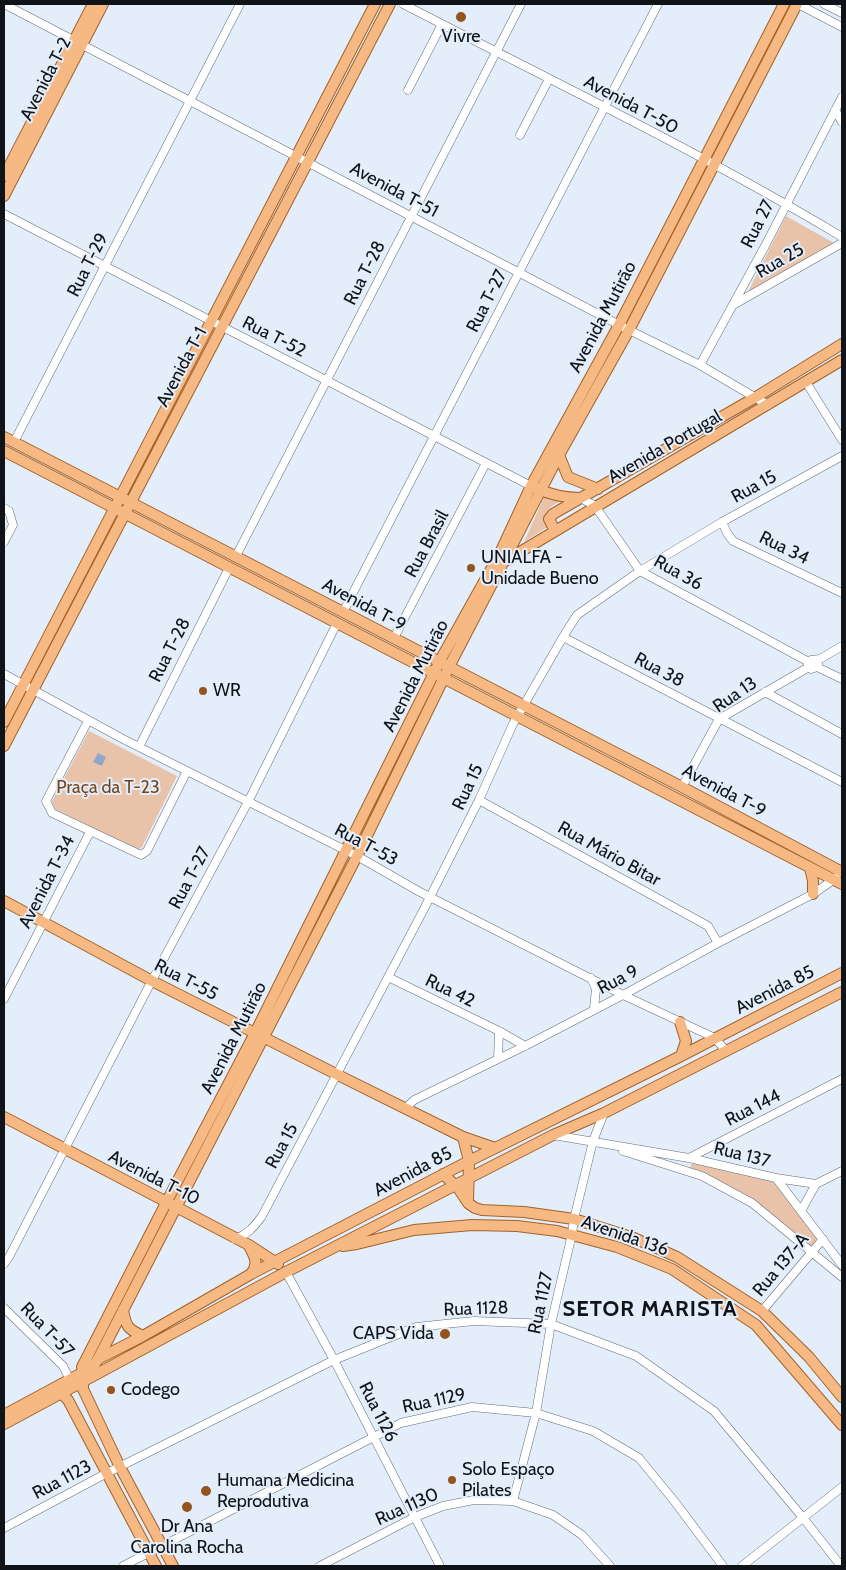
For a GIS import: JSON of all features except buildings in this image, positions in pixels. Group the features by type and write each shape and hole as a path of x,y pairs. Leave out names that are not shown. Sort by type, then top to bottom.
{"main road":[{"name":"Avenida T-2","path":"4,196 78,43 93,4"},
{"name":"Avenida T-2","path":"4,176 78,43 103,4"},
{"name":"Avenida T-1","path":"4,722 375,4"},
{"name":"Avenida T-1","path":"4,746 390,4"},
{"name":"Avenida Mutirão","path":"98,1359 176,1208 434,673 536,488 784,4"},
{"name":"Avenida Mutirão","path":"82,1367 166,1203 356,856 504,562 536,488 559,455 629,330 797,4"},
{"name":"Avenida Portugal","path":"557,530 553,527 550,519 553,514 756,398 842,344"},
{"name":"Avenida Portugal","path":"504,562 842,360"},
{"name":"Avenida T-9","path":"4,437 682,787 842,872"},
{"name":"Avenida T-9","path":"5,455 114,508 839,882"},
{"path":"559,455 568,477 598,489"},
{"name":"Rua 36","path":"536,488 570,498 581,498"},
{"path":"810,868 813,894"},
{"name":"Rua T-55","path":"4,901 152,981 337,1075 463,1137 495,1148"},
{"name":"Avenida 85","path":"4,1408 143,1336 251,1274 443,1174 842,974"},
{"name":"Avenida 85","path":"4,1424 286,1272 455,1185 553,1135 604,1113 841,995"},
{"path":"680,1022 686,1041 681,1056"},
{"name":"Avenida T-10","path":"4,1117 249,1246 275,1262 286,1272"},
{"path":"463,1137 469,1161 468,1203"},
{"path":"443,1174 461,1191 468,1203"},
{"name":"Avenida 136","path":"468,1203 482,1210 524,1212 574,1219 634,1238 677,1257 762,1311 809,1357 842,1397"},
{"name":"Avenida 136","path":"337,1246 357,1244 414,1230 472,1225 517,1226 572,1234 617,1248 672,1269 756,1325 842,1425"},
{"path":"249,1246 256,1261 255,1270 251,1274"},
{"path":"123,1310 126,1324 129,1328 143,1336"},
{"path":"4,1415 93,1367 98,1359"},
{"path":"83,1382 83,1389 120,1467 173,1566"},
{"path":"61,1393 68,1400 156,1566"}],"street":[{"name":"Avenida T-51","path":"4,4 618,325 700,365 768,405"},
{"name":"Rua T-29","path":"14,442 240,4"},
{"name":"Avenida T-50","path":"402,4 714,165 842,237"},
{"name":"Rua T-28","path":"236,556 521,4"},
{"name":"Rua T-27","path":"343,612 658,4"},
{"path":"797,4 842,28"},
{"path":"824,4 842,13"},
{"path":"408,90 442,24"},
{"path":"520,135 549,79"},
{"name":"Rua 27","path":"700,365 765,246 842,97"},
{"path":"835,110 842,122"},
{"path":"830,120 842,122"},
{"name":"Rua T-52","path":"4,214 536,488"},
{"name":"Rua 25","path":"732,306 842,243"},
{"path":"806,382 842,440"},
{"name":"Rua 15","path":"235,1239 245,1235 254,1228 262,1216 479,800 518,716 577,616 640,571 722,522 842,456"},
{"name":"Rua Brasil","path":"394,638 486,463"},
{"name":"Rua 36","path":"581,498 595,506 640,571 842,679"},
{"path":"4,508 9,511 13,525 4,542"},
{"name":"Rua 34","path":"722,522 727,534 733,540 842,593"},
{"name":"Rua T-28","path":"139,747 229,568"},
{"name":"Rua T-27","path":"4,1264 10,1257 152,981 248,802 337,623"},
{"name":"Rua 38","path":"563,637 842,782"},
{"name":"Rua 13","path":"682,787 719,719 842,646"},
{"name":"Rua T-53","path":"4,674 88,721 347,851 429,897 623,995 715,1038"},
{"path":"764,692 842,734"},
{"path":"732,711 733,720 741,730"},
{"path":"88,721 46,801 52,813 141,855 148,851 187,771"},
{"name":"Rua Mário Bitar","path":"479,800 708,926 718,943"},
{"name":"Avenida T-34","path":"4,999 90,832"},
{"name":"Rua 9","path":"405,1109 414,1100 525,1046 718,943 839,882 842,872"},
{"name":"Rua 42","path":"388,977 525,1046"},
{"path":"591,978 596,989 594,1009"},
{"path":"498,1031 498,1059"},
{"path":"715,1038 726,1052"},
{"name":"Rua 144","path":"689,1158 842,1079"},
{"name":"Rua 1127","path":"513,1501 536,1413 551,1324 574,1219 593,1142 604,1113"},
{"name":"Rua 137","path":"553,1135 689,1158 776,1178 842,1265"},
{"name":"Rua 137","path":"593,1142 702,1176 752,1204 842,1277"},
{"path":"684,1169 689,1158"},
{"path":"802,1211 816,1184 842,1170"},
{"path":"776,1178 816,1184"},
{"name":"Rua 137-A","path":"762,1311 823,1239"},
{"name":"Rua 1126","path":"286,1272 334,1360 440,1566"},
{"name":"Rua T-57","path":"4,1308 63,1366 67,1374"},
{"name":"Rua 1128","path":"107,1473 334,1360 416,1327 474,1321 551,1324 636,1356 714,1411 841,1566"},
{"name":"Rua 1129","path":"124,1566 401,1423 472,1407 536,1413 593,1431 639,1458 723,1566"},
{"name":"Rua 1123","path":"4,1528 107,1473"},
{"path":"742,1566 804,1519 842,1487"},
{"name":"Rua 1130","path":"320,1566 415,1517 443,1506 474,1500 513,1501 553,1514 582,1536 610,1566"}],"green space":[{"path":"786,216 834,243 745,298"},
{"path":"546,493 567,498 553,505 547,512 549,526 524,542"},
{"name":"Praça da T-23","path":"89,731 177,776 142,847 137,850 55,809 52,801"},
{"path":"693,1162 775,1180 822,1240 812,1248 752,1200 689,1169"}],"water":[{"path":"98,753 106,757 102,766 93,762"}],"place":[{"name":"Vivre","path":"461,17"},
{"name":"UNIALFA - Unidade Bueno","path":"471,568"},
{"name":"WR","path":"203,691"},
{"name":"CAPS Vida","path":"445,1334"},
{"name":"Codego","path":"111,1390"},
{"name":"Solo Espaço Pilates","path":"452,1480"},
{"name":"Humana Medicina Reprodutiva","path":"206,1491"},
{"name":"Dr Ana Carolina Rocha","path":"187,1507"}],"district":[{"name":"SETOR MARISTA","path":"650,1310"}]}
